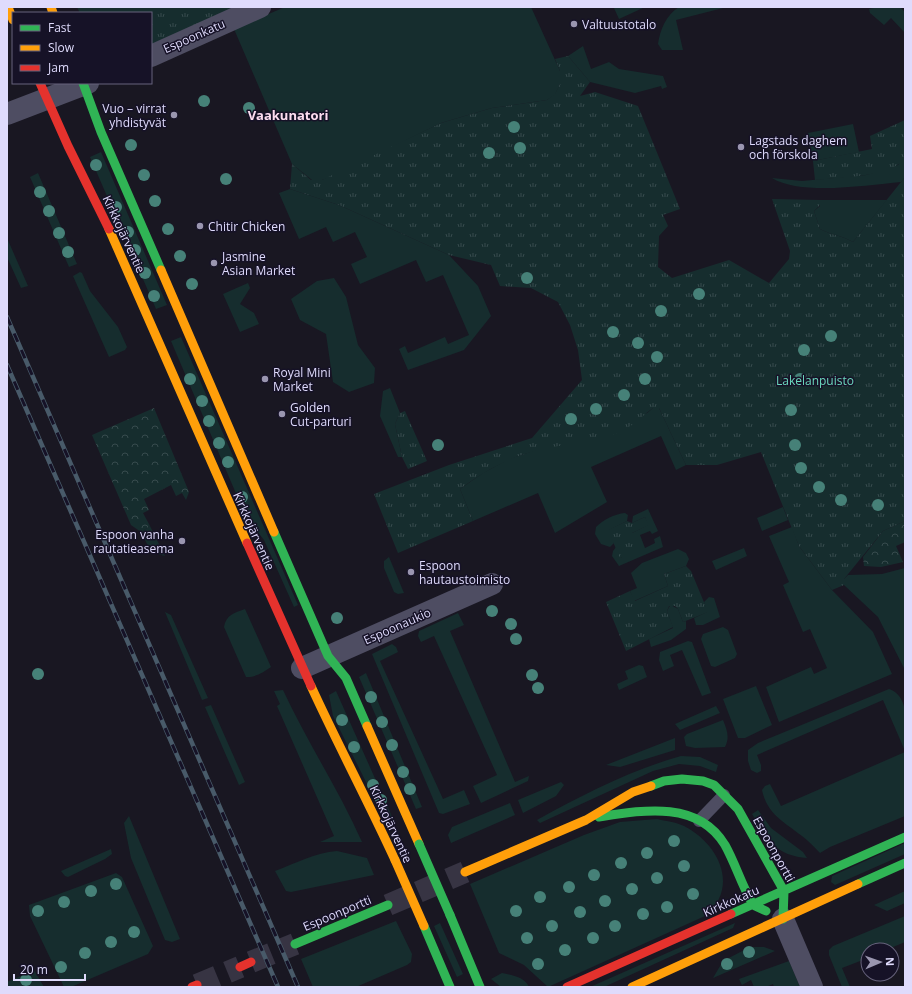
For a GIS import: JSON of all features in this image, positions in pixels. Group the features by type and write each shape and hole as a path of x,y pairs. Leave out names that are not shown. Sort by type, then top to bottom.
{"main road":[{"path":"8,7 12,17"},
{"name":"Kirkkojärventie","path":"85,84 101,132 328,656 346,678 450,914 480,987"},
{"name":"Kirkkojärventie","path":"43,91 120,252 302,668 344,758 368,801 450,987"},
{"name":"Espoonportti","path":"465,872 586,820 633,792 664,781 682,779 703,781 714,785 738,809 784,891 783,919"},
{"name":"Espoonportti","path":"586,820 638,811 661,810 678,811 699,821 712,830 724,844 753,904"},
{"name":"Kirkkokatu","path":"567,987 905,837"},
{"path":"632,987 905,864"},
{"path":"753,904 783,919"},
{"name":"Espoonportti","path":"295,944 388,905"},
{"path":"240,967 250,962"}],"street":[{"name":"Espoonkatu","path":"152,56 260,7"},
{"path":"7,114 43,91 85,84"},
{"name":"Espoonaukio","path":"302,668 492,584"},
{"path":"783,919 812,987"}],"lane":[{"path":"699,821 724,795"}],"green space":[{"path":"77,7 241,7 152,50 152,12 80,12"},
{"path":"285,7 531,7 560,71 560,84 555,95 547,100 492,108 441,123 334,176 322,180 312,180 292,164 234,29"},
{"path":"645,7 619,19 614,8"},
{"path":"679,7 727,7 676,20 683,50 662,50 658,44 660,33 667,19 674,10"},
{"path":"878,7 900,7 905,12 905,33 891,18 884,25 870,13 869,9"},
{"path":"583,46 591,69 609,62 619,69 663,76 667,87 662,89 661,86 635,93 590,82 568,56"},
{"name":"Lakelanpuisto","path":"568,56 590,82 580,96 595,92 638,106 680,209 663,215 668,226 659,236 658,267 672,278 729,260 769,283 789,259 790,251 772,199 820,200 820,205 814,211 820,229 853,242 905,177 905,521 883,531 844,579 844,585 832,590 799,546 761,452 717,465 686,465 659,408 653,408 628,428 603,438 535,451 496,466 460,489 473,521 398,553 374,494 449,465 532,438 582,380 578,350 570,325 558,302 531,288 500,286 491,265 449,255 339,205 290,189 292,164 311,180 322,180 441,123 492,108 547,100 555,94 560,84 560,71 555,59"},
{"path":"905,120 906,154 899,164 878,173 815,180 813,161 872,149 870,136"},
{"path":"853,124 859,152 813,161 808,133"},
{"path":"101,152 167,305 156,309 90,157"},
{"path":"905,156 905,177 901,182 853,187 817,188 800,187 772,178 802,181 866,175 898,165"},
{"path":"38,173 77,264 69,267 30,177"},
{"path":"290,189 339,205 449,255 478,286 491,316 464,350 408,370 399,349 405,346 408,353 445,337 448,344 469,335 443,275 426,282 416,260 360,284 351,264 367,257 355,232 333,242 326,227 299,239 279,193"},
{"path":"820,200 887,200 853,242 820,229 814,211 820,206"},
{"path":"7,238 28,286 21,288 7,257"},
{"path":"80,272 82,273 90,291 118,327 127,347 125,350 109,357 73,276"},
{"path":"334,278 346,297 358,345 375,368 374,383 349,392 333,382 326,334 300,320 291,299 317,281"},
{"path":"248,283 250,288 240,304 254,313 259,324 240,332 223,294"},
{"path":"181,337 298,605 294,607 264,540 246,517 171,341"},
{"path":"390,388 400,413 395,424 402,457 398,457 380,416 383,391"},
{"path":"154,408 189,492 186,500 182,493 176,496 171,485 144,499 149,510 143,513 150,526 141,532 131,525 92,435"},
{"path":"653,408 659,408 686,465 676,470 661,436 591,467 607,502 555,533 538,493 473,521 460,489 483,473 509,459 647,413"},
{"path":"405,411 427,461 408,469 402,457 395,424 400,413"},
{"path":"783,507 788,520 762,531 757,518"},
{"path":"648,509 658,531 652,534 650,531 640,535 645,548 655,543 654,539 660,536 663,547 619,566 612,556 613,551 616,547 621,558 632,533 648,525 645,517 632,523 633,516"},
{"path":"625,513 628,515 627,521 609,530 614,543 610,547 601,544 595,534 596,527 609,518"},
{"path":"645,517 649,525 632,533 640,549 620,558 608,530 627,521 632,523"},
{"path":"905,521 905,542 896,546 903,562 881,567 864,566 863,557 883,531"},
{"path":"150,526 165,556 151,552 141,532"},
{"path":"792,527 799,546 832,590 873,632 892,674 779,722 766,687 811,667 814,674 827,668 810,629 803,632 783,585 789,582 769,536"},
{"path":"744,548 747,556 716,570 712,561"},
{"path":"678,549 686,553 689,559 686,566 664,574 668,586 634,601 630,591 637,588 631,573 642,563"},
{"path":"389,557 404,593 398,594 394,592 384,568 384,561"},
{"path":"686,566 691,571 708,612 683,622 678,609 675,606 669,606 667,611 673,627 626,651 606,602 630,591 635,601 668,586 664,574"},
{"path":"905,568 905,670 878,617 844,585 844,579 848,575 882,574"},
{"path":"709,597 714,598 720,617 703,625 696,625 694,618 707,612 704,602"},
{"path":"671,605 678,609 683,622 686,621 686,629 671,640 651,647 649,639 673,628 667,611"},
{"path":"245,609 271,667 252,677 246,677 224,627 229,617 234,613"},
{"path":"165,612 171,615 208,698 202,700"},
{"path":"458,613 464,625 450,631 515,782 529,776 528,781 481,803 473,786 497,775 434,636 421,642 418,636 419,631"},
{"path":"723,627 728,630 737,654 735,658 715,667 711,666 701,639 703,634"},
{"path":"688,641 692,642 711,693 702,696 682,650 670,655 674,666 663,671 659,660 660,652"},
{"path":"392,644 396,647 398,652 380,661 443,799 464,790 470,804 443,814 439,813 372,654"},
{"path":"639,665 643,666 647,677 619,690 617,684 628,679 625,671"},
{"path":"366,673 422,807 416,809 359,677"},
{"path":"756,686 772,725 745,738 738,738 723,699"},
{"path":"889,689 896,693 901,699 904,707 906,716 905,751 883,700 757,755 761,765 761,771 757,773 751,770 748,761 748,750 758,743"},
{"path":"283,690 362,842 320,842 334,836 277,706 280,704 274,691"},
{"path":"336,691 394,821 387,824 333,716 329,695"},
{"path":"211,705 245,782 239,785 205,707"},
{"path":"716,706 720,713 680,730 675,724"},
{"path":"723,720 728,737 725,747 695,748 686,746 684,737 687,734"},
{"path":"675,738 675,750 620,767 606,765"},
{"path":"905,752 905,816 830,847 820,853 807,840 777,817 764,798 762,790 765,786 770,784 781,806"},
{"path":"681,756 700,757 718,765 716,772 700,766 679,764 653,771 540,823 537,820 571,801 625,776"},
{"path":"561,782 564,785 556,796 523,813 518,800"},
{"path":"510,803 515,815 451,843 448,835 452,827"},
{"path":"758,810 771,828 803,852 807,858 796,857 779,850 762,831 752,814"},
{"path":"129,816 180,939 172,942 165,940 131,858 124,823"},
{"path":"657,819 684,826 696,834 707,844 721,867 723,880 721,892 716,905 705,916 548,987 524,965 499,953 470,884 584,835 620,822"},
{"path":"905,843 905,854 835,885 831,882 832,876"},
{"path":"111,849 112,854 105,859 68,877 61,871"},
{"path":"337,851 367,858 374,875 291,892 286,891 275,871 313,856"},
{"path":"116,873 122,877 153,946 148,954 71,987 64,987 30,916 29,905"},
{"path":"905,891 905,903 887,911 874,905"},
{"path":"905,916 905,942 900,944 900,942 860,942 860,961 842,968 850,987 842,987 829,955 829,950 833,946"},
{"path":"396,921 412,954 411,962 356,987 313,987 301,959"},
{"path":"440,923 463,974 457,977 434,926"},
{"path":"735,923 733,928 604,987 590,987"},
{"path":"750,947 764,947 775,951 713,978 723,961"},
{"path":"789,961 800,987 774,987 773,984 766,987 754,987 751,980 742,985 739,979"},
{"path":"34,970 44,987 7,987 7,982"},
{"path":"502,973 521,979 529,987 501,987 491,979"}],"tunnel":[{"path":"388,905 465,872"},
{"path":"251,962 295,944"},
{"path":"197,985 240,967"}],"railway":[{"path":"7,317 298,987"},
{"path":"7,365 278,987"}],"traffic: fast":[{"path":"83,84 101,132 161,270"},
{"path":"274,532 328,656 346,678 367,726"},
{"path":"651,786 664,781 682,779 703,781 714,785 738,809 784,891 783,919"},
{"path":"599,817 651,811 685,815 700,821 714,831 725,845 751,901 755,906 766,911"},
{"path":"731,914 905,837"},
{"path":"419,844 450,915"},
{"path":"858,884 905,863"},
{"path":"295,944 388,905"},
{"path":"450,915 480,987"},
{"path":"424,926 450,987"}],"traffic: slow":[{"path":"8,7 12,17"},
{"path":"51,7 53,12"},
{"path":"109,229 247,543"},
{"path":"161,270 274,532"},
{"path":"311,686 395,860"},
{"path":"367,726 419,844"},
{"path":"465,872 586,820 633,792 651,786"},
{"path":"395,860 424,926"},
{"path":"632,987 858,884"}],"traffic: jam":[{"path":"40,84 68,146 109,229"},
{"path":"247,543 311,686"},
{"path":"567,987 731,914"},
{"path":"240,967 251,962"},
{"path":"192,987 197,985"}],"place":[{"name":"Valtuustotalo","path":"574,24"},
{"name":"Vuo – virrat yhdistyvät","path":"174,115"},
{"name":"Lagstads daghem och förskola","path":"741,147"},
{"name":"Chitir Chicken","path":"200,226"},
{"name":"Jasmine Asian Market","path":"214,263"},
{"name":"Royal Mini Market","path":"265,379"},
{"name":"Golden Cut-parturi","path":"282,414"},
{"name":"Espoon vanha rautatieasema","path":"182,541"},
{"name":"Espoon hautaustoimisto","path":"411,572"}],"district":[{"name":"Vaakunatori","path":"288,115"}]}
